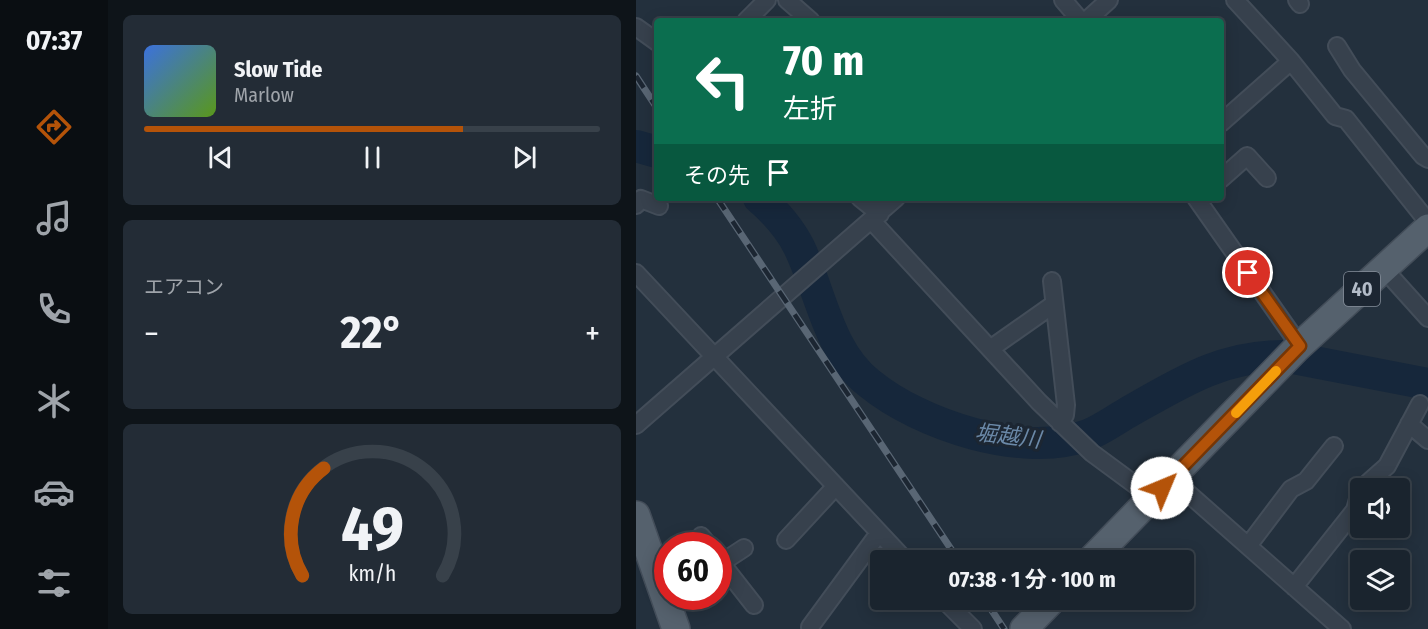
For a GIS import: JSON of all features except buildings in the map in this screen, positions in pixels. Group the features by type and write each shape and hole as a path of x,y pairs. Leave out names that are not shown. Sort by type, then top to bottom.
{"main road":[{"name":"40","path":"1101,550 1293,354 1428,228"},
{"path":"636,514 654,564"},
{"path":"670,610 676,629"},
{"path":"1024,629 1042,610"}],"street":[{"path":"749,18 767,0"},
{"path":"787,0 808,18"},
{"path":"1063,0 1079,18"},
{"path":"1089,18 1108,0"},
{"path":"1235,0 1291,61 1335,116 1346,119 1428,228"},
{"path":"636,27 654,40"},
{"path":"1337,46 1352,70 1423,156 1428,159"},
{"path":"1224,120 1291,61"},
{"path":"1224,176 1247,156 1267,178"},
{"path":"636,205 641,199 658,207"},
{"path":"862,201 990,349 1063,426 1084,447 1153,498"},
{"path":"636,425 893,201"},
{"path":"1199,201 1293,354"},
{"path":"1384,269 1428,318"},
{"path":"636,273 895,550"},
{"path":"1052,281 1066,405 1063,426"},
{"path":"990,349 1054,304"},
{"path":"1374,478 1387,466 1420,404"},
{"path":"1409,424 1428,440"},
{"path":"1248,546 1291,489 1306,481 1334,446"},
{"path":"1172,479 1342,629"},
{"path":"786,540 836,486"},
{"path":"1294,587 1350,516"},
{"path":"810,627 879,533"},
{"path":"732,555 744,548"},
{"path":"732,577 754,605"},
{"path":"954,610 973,629"}],"waterway":[{"name":"堀越川","path":"636,146 654,151"},
{"name":"堀越川","path":"762,201 781,221 799,247 835,338 855,370 890,398 916,412 973,434 1034,443 1062,441 1088,435 1165,391 1202,373 1220,366 1261,357 1283,356 1428,384"}],"railway":[{"path":"636,76 654,103"},
{"path":"719,201 952,550"},
{"path":"992,610 1004,629"}],"slow traffic":[{"path":"1236,413 1276,371"}],"route":[{"path":"1162,488 1300,346 1248,273"}]}
